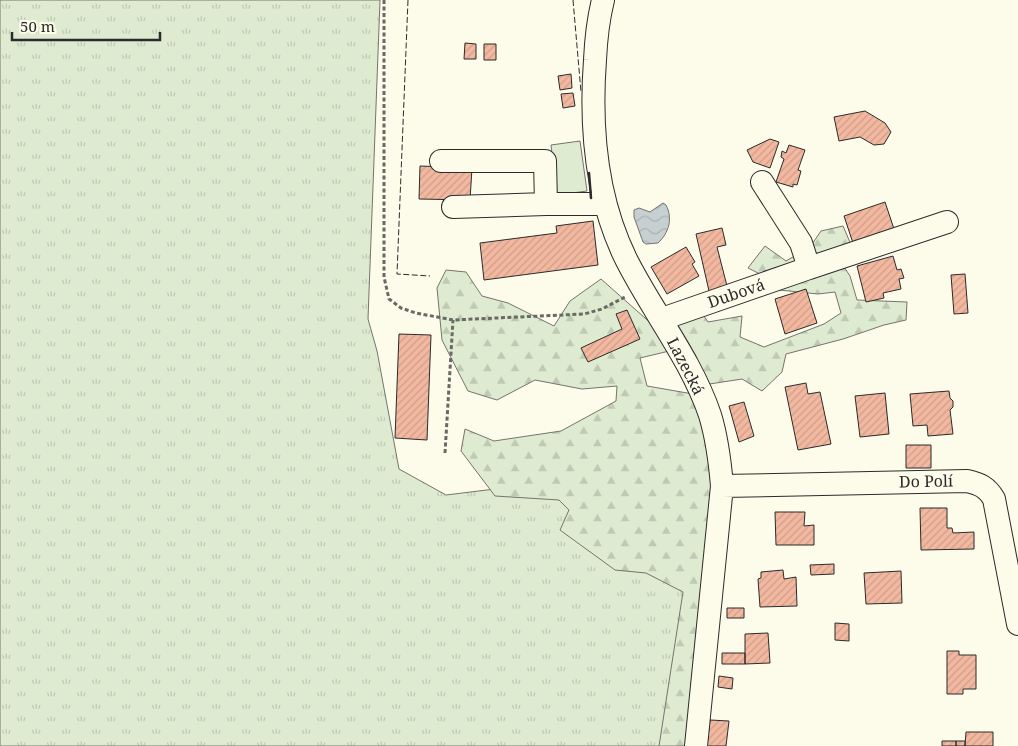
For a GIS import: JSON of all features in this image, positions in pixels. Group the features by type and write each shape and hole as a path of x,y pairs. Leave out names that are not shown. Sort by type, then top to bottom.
{"street":[{"name":"Lazecká","path":"603,0 598,20 592,95 597,156 605,204 615,234 627,260 642,289 662,319 698,388 710,415 718,449 722,486 696,746"},
{"path":"441,160 545,161 546,204"},
{"path":"762,182 801,243 809,268"},
{"path":"454,207 605,204"},
{"name":"Dubová","path":"662,319 947,222"},
{"name":"Do Polí","path":"722,486 967,480 979,484 988,489 994,499 1018,624"}],"path":[{"path":"445,453 453,320"}],"green space":[{"path":"0,0 380,0 368,319 377,351 399,469 446,495 544,483 692,581 671,746 0,746"},
{"path":"580,141 587,191 557,195 551,145"},
{"path":"843,226 852,247 835,253 850,276 857,300 907,302 906,320 786,354 782,372 762,391 742,379 703,385 686,347 640,358 647,386 693,394 712,463 714,531 693,746 659,746 683,592 646,573 615,570 560,530 569,510 559,500 495,496 461,451 465,429 494,441 561,431 616,401 617,386 582,389 535,380 497,400 468,391 442,340 437,288 446,270 466,272 482,296 508,303 554,326 570,301 601,279 654,326 695,303 708,322 742,316 740,337 764,347 824,324 841,313 835,292 818,294 779,290 766,277 748,268 765,246 786,261 810,247 821,231"}],"water":[{"path":"663,203 666,205 669,215 669,225 665,235 658,243 646,244 643,242 634,217 634,210 639,208 650,212"}],"building":[{"path":"465,43 476,44 476,59 464,59"},
{"path":"484,44 496,44 496,60 484,60"},
{"path":"571,74 572,88 560,90 558,76"},
{"path":"573,93 575,106 563,108 561,94"},
{"path":"865,111 885,123 891,132 884,144 874,145 860,137 839,141 834,117"},
{"path":"770,139 779,142 770,168 753,162 747,150"},
{"path":"789,145 805,150 798,170 801,171 797,185 793,184 793,187 776,182 784,159 781,157 782,151 786,153"},
{"path":"420,166 472,168 470,200 419,199"},
{"path":"885,202 894,229 853,243 844,216"},
{"path":"593,221 598,265 484,280 480,243 557,233 556,226"},
{"path":"722,228 726,245 717,247 727,286 709,291 696,234"},
{"path":"686,247 695,262 692,264 699,276 667,294 651,267"},
{"path":"893,256 897,270 901,269 904,278 899,279 901,289 883,293 884,298 866,302 857,266"},
{"path":"965,274 968,313 954,314 951,275"},
{"path":"806,289 817,323 785,334 775,299"},
{"path":"627,310 640,339 588,362 581,348 622,329 616,314"},
{"path":"399,334 431,335 427,440 395,438"},
{"path":"806,383 808,394 820,392 831,444 798,450 785,387"},
{"path":"949,391 950,398 953,401 953,407 950,410 953,434 928,436 927,425 913,426 910,394"},
{"path":"885,393 889,434 860,437 855,396"},
{"path":"744,402 754,436 739,442 729,406"},
{"path":"906,445 931,445 931,468 906,468"},
{"path":"920,508 947,508 947,528 952,528 953,533 974,532 974,549 921,550"},
{"path":"775,512 805,512 804,526 814,525 814,545 776,545"},
{"path":"834,564 834,574 811,575 810,565"},
{"path":"783,570 784,579 796,577 797,606 760,607 758,579 761,578 761,572"},
{"path":"901,571 902,603 866,604 864,573"},
{"path":"727,608 744,608 744,618 727,618"},
{"path":"835,623 849,624 849,641 835,640"},
{"path":"768,633 770,663 745,664 745,634"},
{"path":"947,651 959,651 959,655 976,655 976,689 963,689 963,694 947,694"},
{"path":"722,653 745,653 745,664 722,664"},
{"path":"719,676 733,678 732,689 718,687"},
{"path":"710,720 729,721 726,746 707,746"},
{"path":"966,732 993,732 993,746 965,746"},
{"path":"942,741 956,741 956,746 942,746"},
{"path":"956,741 965,741 965,746 956,746"}],"fence":[{"path":"408,0 397,274 430,276"},
{"path":"573,0 581,92"}],"wall":[{"path":"589,173 591,198"}]}
